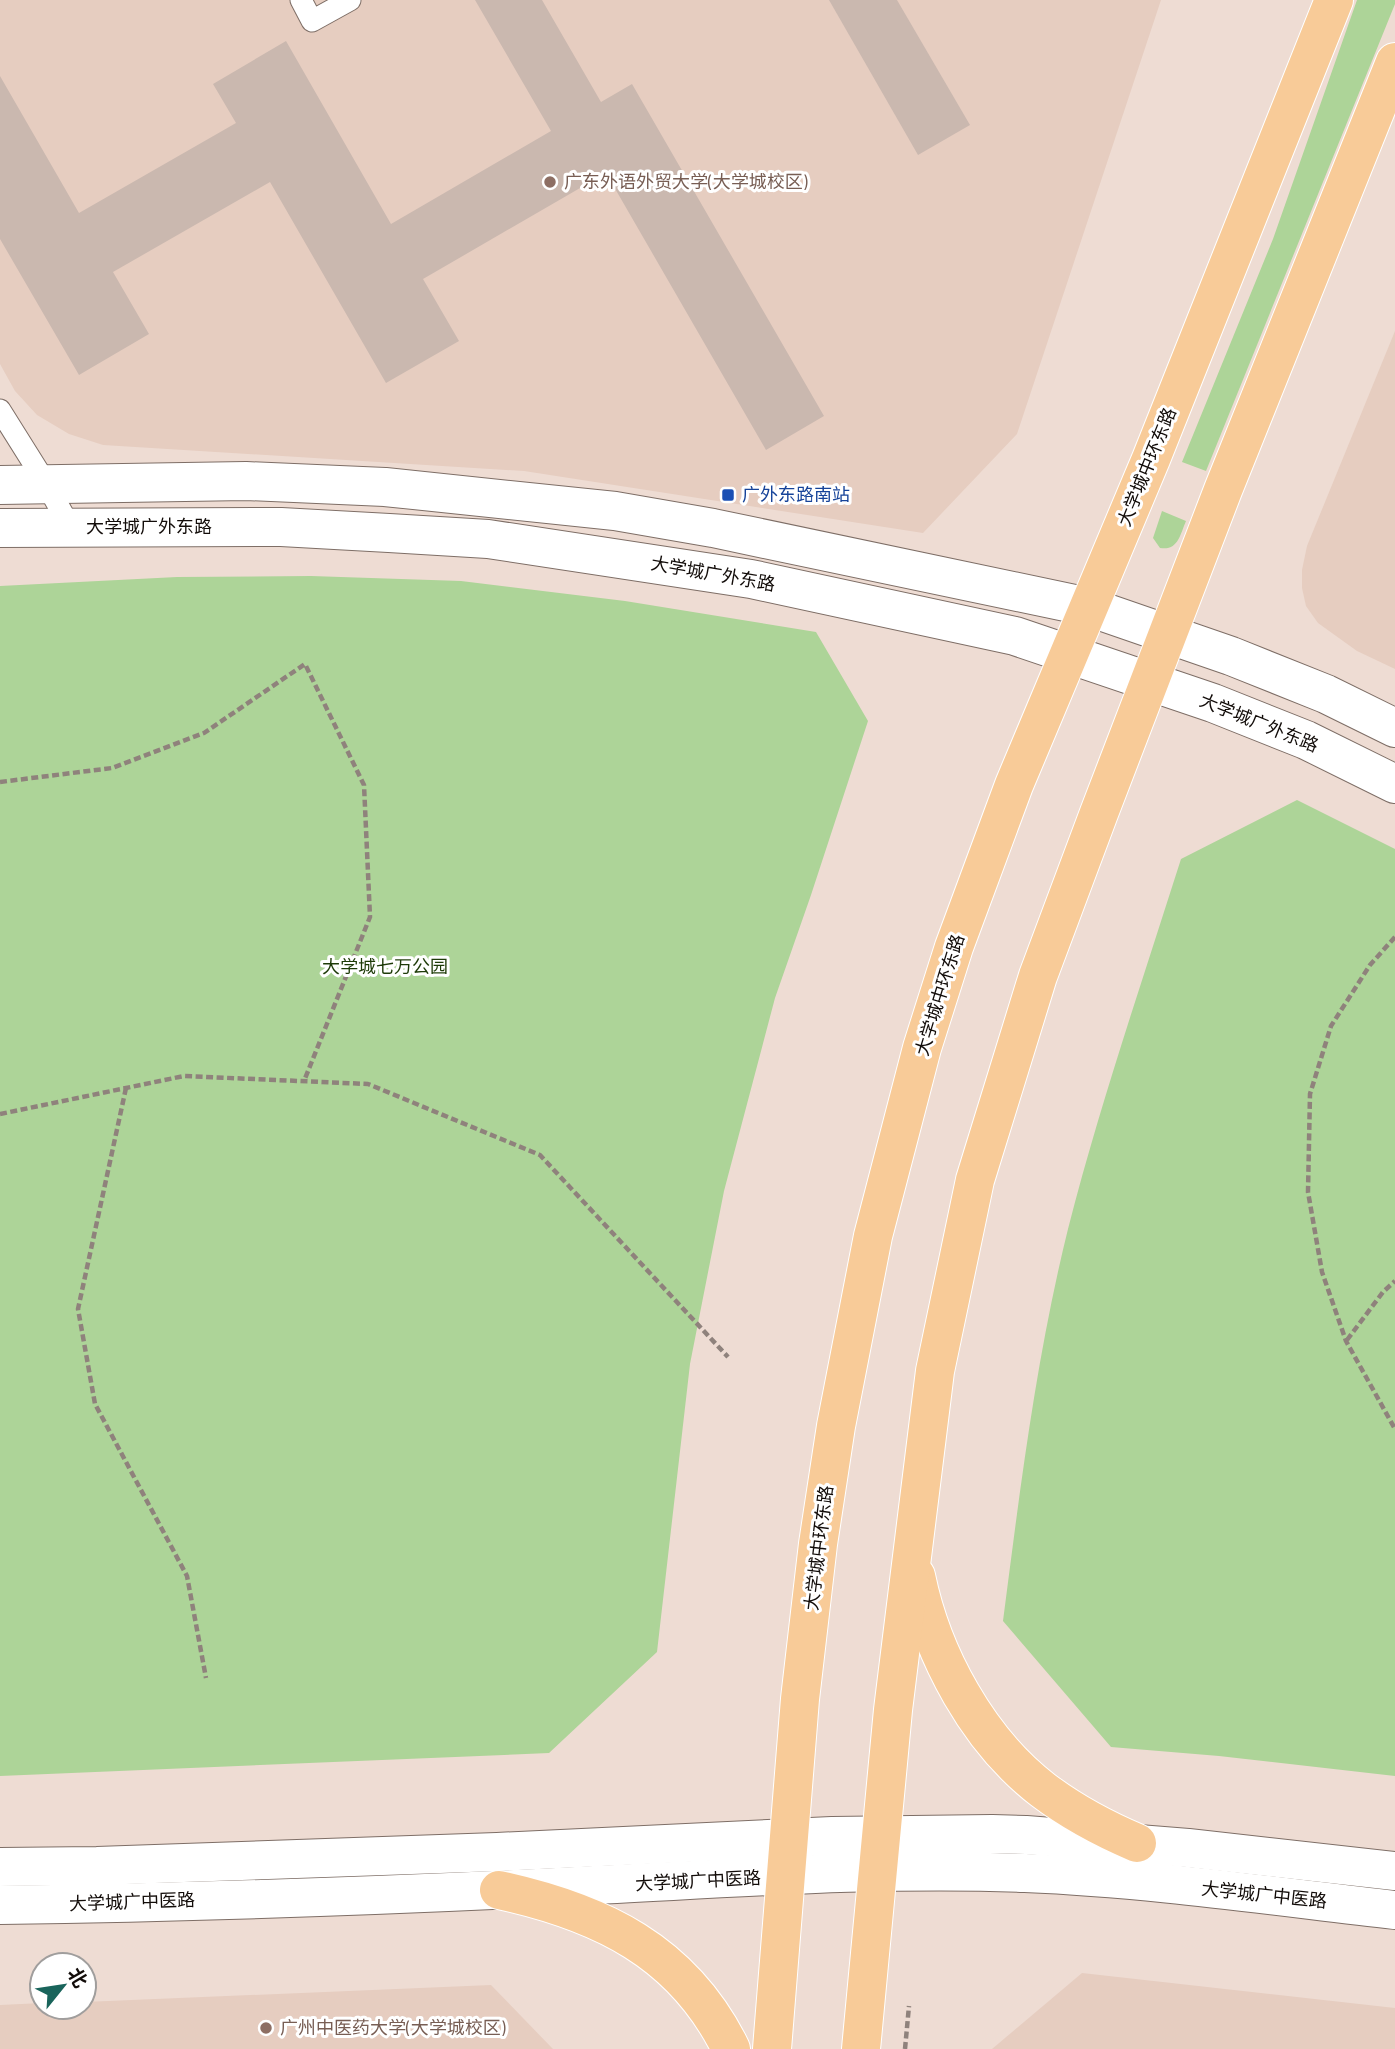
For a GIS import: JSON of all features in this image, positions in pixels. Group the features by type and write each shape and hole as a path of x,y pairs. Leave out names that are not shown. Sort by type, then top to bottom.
{"main road":[{"name":"大学城中环东路","path":"772,2049 800,1699 818,1544 836,1426 873,1236 922,1048 954,947 1014,785 1151,459 1334,0"},
{"path":"861,2049 893,1710 935,1371 975,1181 1038,976 1167,634 1395,62"},
{"path":"912,1557 921,1600 945,1661 992,1739 1016,1766 1043,1790 1105,1829 1137,1843"},
{"path":"499,1890 569,1908 628,1935 657,1955 683,1980 704,2005 731,2049"}],"street":[{"path":"0,485 246,481 385,487 615,511 807,546 1089,607 1326,694 1395,728"},
{"name":"大学城广外东路","path":"0,528 281,527 488,539 751,579 1015,636 1069,653 1306,740 1395,784"},
{"path":"0,1867 456,1853 790,1838 1026,1835 1137,1843 1395,1871"},
{"name":"大学城广中医路","path":"0,1905 499,1890 877,1874 1024,1873 1185,1886 1395,1910"}],"lane":[{"path":"301,0 312,21 350,0"},
{"path":"0,410 70,527"}],"path":[{"path":"0,782 112,768 204,733 305,664 364,785 370,917 303,1081"},
{"path":"1395,937 1370,965 1331,1026 1310,1094 1308,1192 1322,1272 1346,1340 1395,1429"},
{"path":"0,1114 184,1076 368,1084 540,1155 728,1357"},
{"path":"126,1088 78,1308 95,1404 187,1576 206,1678"},
{"path":"1346,1340 1383,1292 1395,1281"},
{"path":"905,2049 909,2007"}],"shaded area":[{"name":"广东外语外贸大学(大学城校区)","path":"0,0 1161,0 1017,434 923,533 524,471 103,445 69,434 37,415 15,391 0,364"},
{"path":"1395,331 1395,669 1357,651 1318,623 1306,606 1302,570 1307,546"},
{"path":"1082,1973 1395,2008 1395,2049 992,2049"},
{"name":"广州中医药大学(大学城校区)","path":"491,1985 553,2049 0,2049 0,2005 28,2004 28,2021 98,2021 98,2001"}],"green space":[{"path":"1357,0 1395,0 1395,4 1206,471 1182,462 1273,239"},
{"path":"1162,511 1186,521 1178,541 1166,548 1160,548 1153,538"},
{"name":"大学城七万公园","path":"311,576 461,581 625,601 816,632 868,721 775,998 724,1191 690,1364 657,1652 549,1753 0,1776 0,586 177,577"},
{"path":"1297,800 1395,849 1395,1776 1111,1747 1003,1621 1038,1375 1068,1229 1108,1089 1181,859"}],"building":[{"path":"475,0 542,0 601,102 632,84 824,416 766,450 606,173 423,279 459,341 386,383 270,182 113,272 149,334 79,375 0,239 0,76 79,213 236,123 213,84 286,41 391,224 551,131"},
{"path":"829,0 897,0 970,125 918,155"}],"place":[{"name":"广东外语外贸大学(大学城校区)","path":"550,182"},
{"name":"广外东路南站","path":"728,495"},
{"name":"广州中医药大学(大学城校区)","path":"266,2028"}]}
